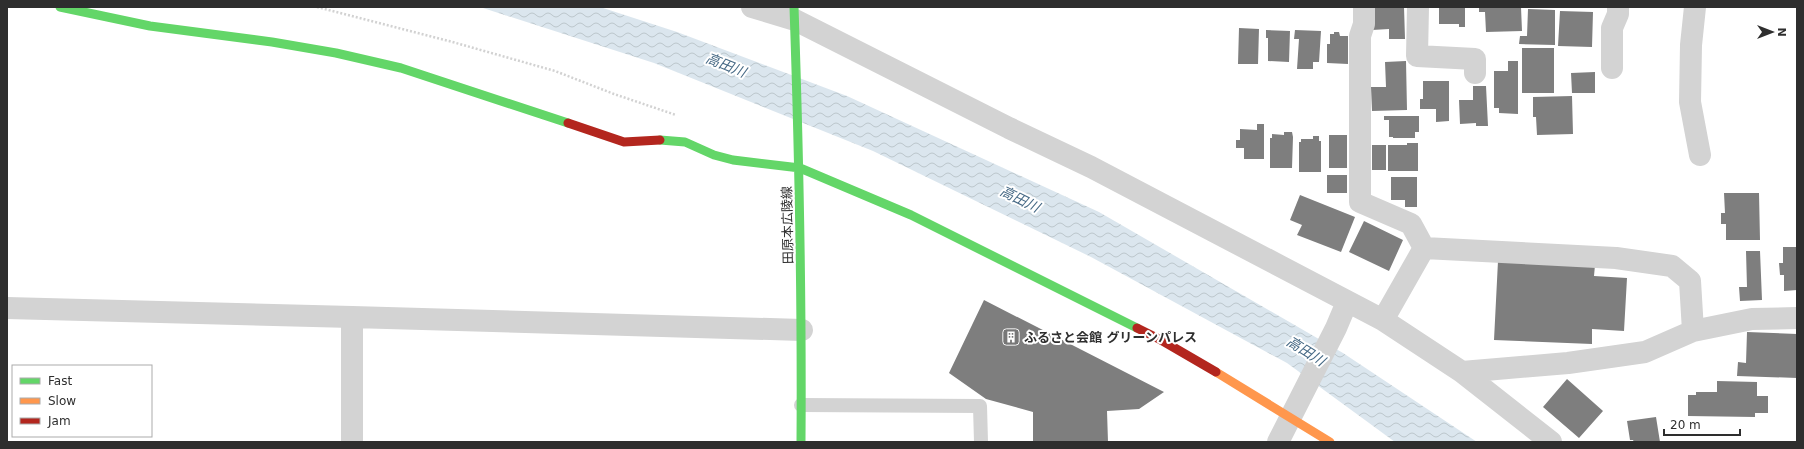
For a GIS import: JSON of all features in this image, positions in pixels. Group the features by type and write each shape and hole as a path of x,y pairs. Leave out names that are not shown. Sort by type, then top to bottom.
{"street":[{"path":"60,7 150,26 272,42 336,53 401,68 624,142 664,140 685,142 714,155 733,160 800,168 912,215 1162,340 1293,412 1330,442"},
{"path":"752,7 795,21 1098,171 1383,320 1462,372 1551,442"},
{"path":"1364,7 1364,24 1360,36 1360,202 1411,224 1424,248"},
{"path":"1418,7 1417,56 1475,58 1475,74"},
{"path":"1612,68 1612,28 1618,14 1618,7"},
{"path":"1695,7 1690,45 1690,102 1700,155"},
{"name":"田原本広陵線","path":"795,21 800,168 802,330 801,442"},
{"path":"1383,320 1424,248"},
{"path":"1424,248 1616,258 1672,266 1690,281 1693,331"},
{"path":"1278,442 1336,328 1347,302"},
{"path":"7,308 802,330"},
{"path":"352,317 352,442"},
{"path":"1462,372 1568,363 1646,352 1693,331 1752,319 1797,318"}],"lane":[{"path":"801,405 980,406 981,442"}],"path":[{"path":"317,7 449,41 555,71 677,116"}],"water":[{"name":"高田川","path":"480,7 600,7 677,32 847,96 1099,212 1343,353 1477,442 1395,442 1287,363 1091,257 873,151 654,63"}],"building":[{"path":"1372,7 1404,7 1405,39 1389,39 1389,29 1372,30"},
{"path":"1439,7 1465,7 1465,27 1459,27 1459,24 1439,24"},
{"path":"1479,7 1521,7 1522,31 1486,32 1485,12 1479,12"},
{"path":"1528,9 1555,10 1555,45 1519,44 1520,36 1527,36"},
{"path":"1560,11 1593,12 1592,47 1558,46"},
{"path":"1239,28 1259,29 1258,64 1238,64"},
{"path":"1266,30 1290,31 1289,62 1268,61 1268,38 1266,38"},
{"path":"1295,30 1321,31 1319,62 1313,62 1313,69 1297,69 1299,39 1294,39"},
{"path":"1334,32 1339,32 1340,36 1348,36 1348,64 1327,63 1327,44 1330,44 1330,34 1334,34"},
{"path":"1522,48 1554,48 1554,93 1522,93"},
{"path":"1406,61 1407,110 1372,111 1371,87 1386,87 1385,62"},
{"path":"1508,61 1518,61 1518,114 1499,113 1499,108 1494,108 1494,71 1508,71"},
{"path":"1595,72 1595,93 1572,93 1571,73"},
{"path":"1423,81 1449,81 1449,121 1436,122 1436,109 1420,109 1420,99 1423,99"},
{"path":"1473,86 1486,86 1488,126 1476,126 1476,123 1460,124 1459,100 1473,100"},
{"path":"1572,96 1573,134 1537,135 1536,117 1533,117 1533,97"},
{"path":"1384,116 1419,116 1419,132 1415,132 1415,138 1389,137 1389,120 1384,120"},
{"path":"1257,124 1264,124 1264,159 1244,159 1244,148 1236,148 1236,140 1240,140 1240,129 1257,130"},
{"path":"1284,132 1292,132 1292,168 1270,168 1270,138 1272,138 1272,134 1284,135"},
{"path":"1329,135 1347,135 1347,168 1329,168"},
{"path":"1313,136 1319,136 1319,141 1321,141 1321,172 1299,172 1299,142 1301,142 1301,139 1313,139"},
{"path":"1407,143 1418,143 1418,171 1388,171 1388,145 1407,145"},
{"path":"1372,145 1386,145 1386,170 1372,170"},
{"path":"1327,175 1347,175 1347,193 1327,193"},
{"path":"1391,177 1417,177 1417,207 1405,207 1405,200 1391,200"},
{"path":"1724,193 1759,193 1760,240 1726,240 1726,224 1721,224 1721,213 1725,213"},
{"path":"1300,195 1355,217 1341,252 1297,235 1302,225 1290,220"},
{"path":"1364,221 1403,240 1389,271 1349,252"},
{"path":"1783,247 1797,247 1797,290 1784,291 1784,275 1780,275 1779,263 1783,263"},
{"path":"1746,251 1760,251 1762,300 1740,301 1739,287 1747,287"},
{"path":"1498,261 1595,265 1594,276 1627,278 1624,331 1592,329 1592,344 1494,340"},
{"name":"ふるさと会館 グリーンパレス","path":"984,300 1164,392 1139,409 1107,411 1108,442 1033,442 1033,412 986,399 949,373"},
{"path":"1747,332 1797,334 1797,378 1737,376 1738,362 1746,363"},
{"path":"1567,379 1603,411 1579,438 1543,407"},
{"path":"1717,381 1757,382 1757,396 1768,396 1768,413 1755,413 1755,417 1688,416 1688,395 1696,395 1696,392 1717,392"},
{"path":"1656,417 1660,442 1634,442 1633,440 1630,440 1627,421"}],"traffic: fast":[{"path":"60,7 150,26 272,42 336,53 401,68 568,123"},
{"path":"794,7 800,224 801,442"},
{"path":"660,140 685,142 714,155 733,160 800,168 911,215 1137,328"}],"traffic: slow":[{"path":"1216,372 1330,442"}],"traffic: jam":[{"path":"568,123 624,142 660,140"},
{"path":"1137,328 1216,372"}],"place":[{"name":"ふるさと会館 グリーンパレス","path":"1011,337"}]}
